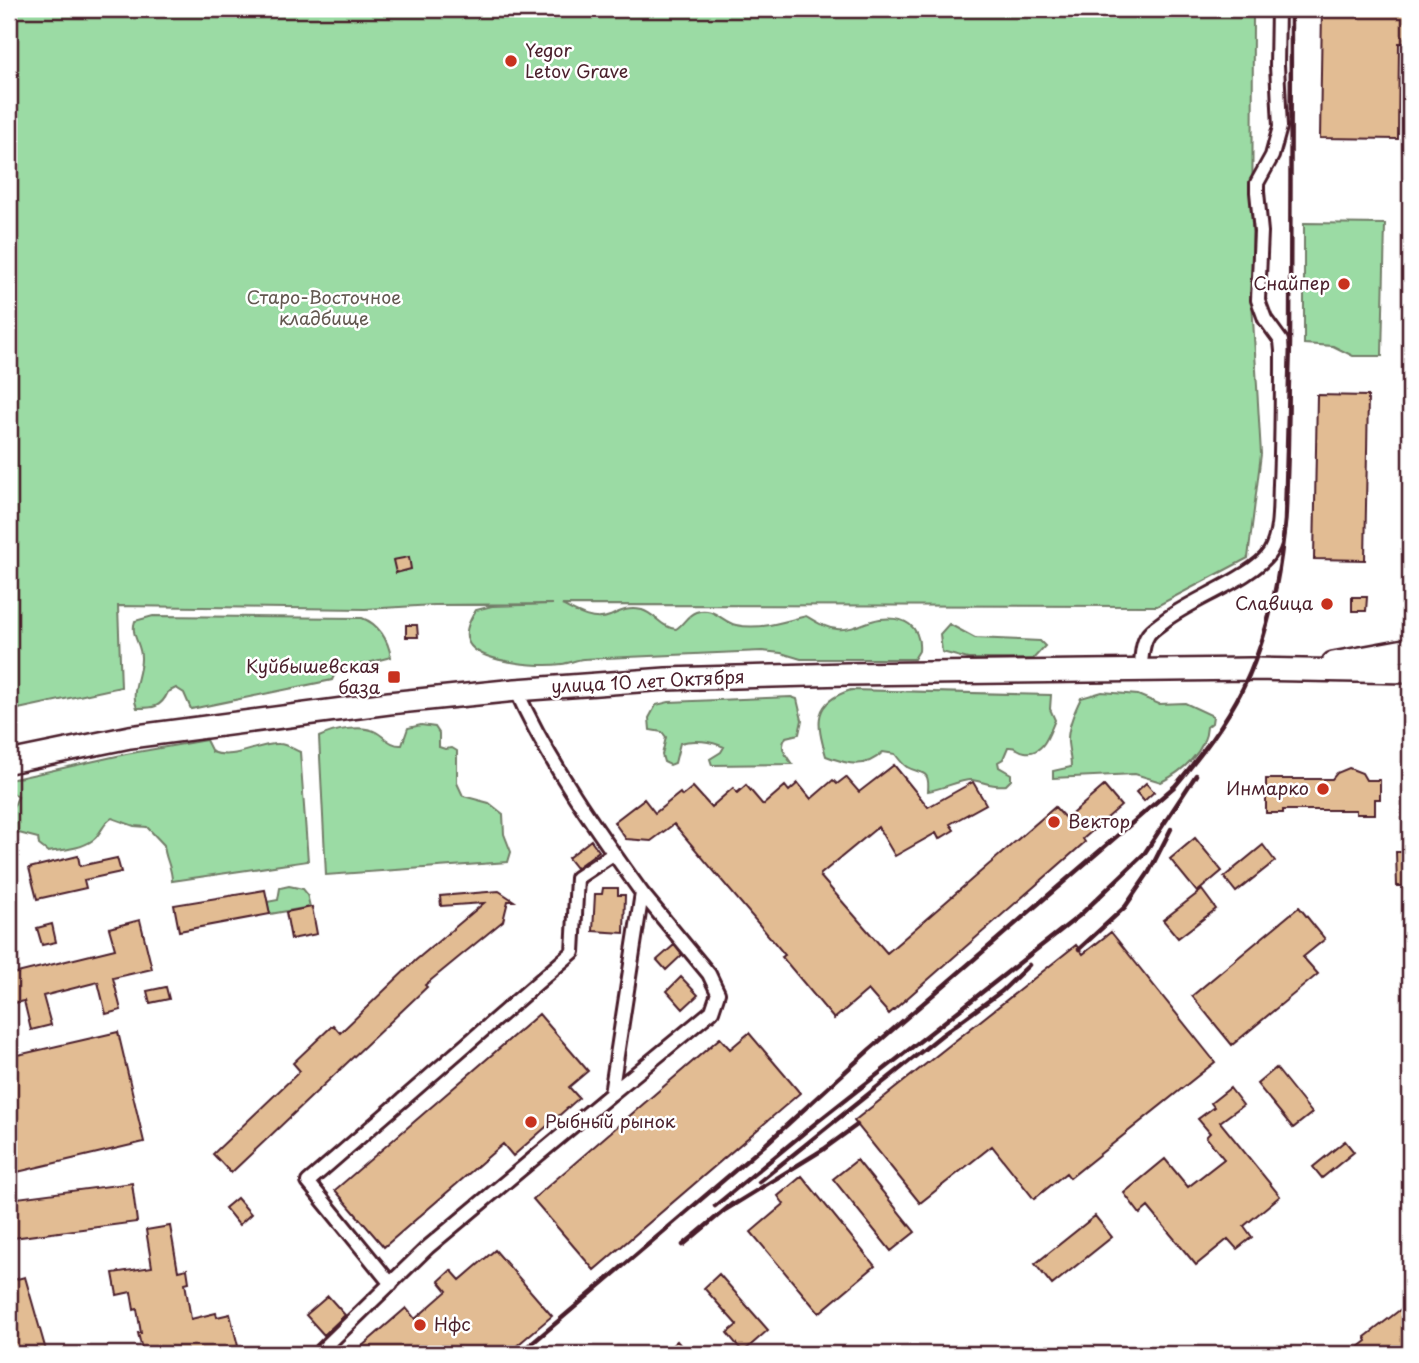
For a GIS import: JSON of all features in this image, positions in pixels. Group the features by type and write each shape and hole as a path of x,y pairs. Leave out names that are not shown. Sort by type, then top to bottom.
{"main road":[{"name":"улица 10 лет Октября","path":"1293,671 1410,649"},
{"name":"улица 10 лет Октября","path":"9,762 130,737 389,703 516,690 666,680 798,675 1140,671 1410,673"}],"street":[{"path":"1140,671 1148,634 1175,612 1242,576 1269,554 1275,541 1282,438 1282,351 1281,341 1265,319 1258,300 1261,232 1257,183 1272,156 1280,127 1276,65 1278,9"},
{"path":"318,1354 428,1247 712,1011 718,993 709,974 613,854 535,733 516,690"},
{"path":"391,1284 308,1182 573,952 577,878 613,854"},
{"path":"611,1094 642,893"}],"green space":[{"name":"Старо-Восточное кладбище","path":"9,9 1253,9 1252,302 1261,454 1248,558 1157,606 562,605 585,616 598,618 629,609 642,610 676,629 690,615 702,611 713,613 736,625 754,627 806,616 825,626 843,629 880,619 897,619 910,624 917,635 919,651 914,659 801,659 762,651 583,659 541,665 514,663 488,656 478,652 468,642 467,628 476,610 492,606 553,604 434,605 365,609 118,606 121,687 9,711"},
{"name":"Снайпер","path":"1304,223 1385,224 1382,356 1353,356 1333,346 1304,344"},
{"path":"153,616 362,618 382,633 391,657 336,671 332,680 191,709 184,693 176,688 168,692 156,706 137,708 135,690 141,654 134,626 135,621"},
{"path":"949,624 975,638 1040,641 1045,646 1033,659 968,659 942,652 940,634"},
{"path":"851,690 1051,695 1050,709 1055,720 1045,742 1037,750 1025,752 1008,747 1003,759 998,762 999,767 1011,774 1011,780 1006,785 968,780 928,791 926,775 905,766 895,754 883,752 870,761 856,764 826,756 820,733 820,715 830,701"},
{"path":"1102,692 1138,695 1159,704 1185,703 1213,716 1212,723 1207,727 1206,736 1192,760 1161,782 1135,774 1053,778 1053,771 1071,767 1069,732 1081,698"},
{"path":"791,697 797,699 802,720 799,734 786,737 783,744 792,764 712,765 710,759 724,747 697,741 680,743 675,763 670,765 664,762 662,755 666,737 662,732 650,730 649,718 656,705 669,702"},
{"path":"421,725 435,727 439,733 439,747 457,751 457,783 463,796 489,803 503,814 504,834 511,852 508,862 326,875 319,737 339,730 363,728 402,745 408,728"},
{"path":"206,740 212,752 220,754 237,753 271,744 287,746 300,752 308,861 172,881 164,845 147,827 134,826 112,818 96,838 88,843 71,849 48,852 39,845 38,838 15,832 9,827 9,816 18,797 13,793 9,795 9,780 126,754"},
{"path":"289,886 303,889 310,907 270,914 267,902 278,900 280,888"}],"building":[{"path":"1322,9 1410,9 1410,43 1399,43 1398,139 1320,138"},
{"path":"1317,395 1368,396 1365,560 1314,559"},
{"path":"409,557 411,569 396,573 393,560"},
{"path":"1352,597 1367,597 1366,611 1352,611"},
{"path":"406,625 417,625 418,637 406,637"},
{"path":"894,765 928,807 973,782 986,804 950,824 954,830 939,839 936,833 895,856 878,827 821,874 887,953 1055,807 1066,819 1104,786 1121,806 1083,839 1085,842 889,1014 868,990 834,1019 782,957 785,955 674,824 651,841 626,839 614,822 644,799 655,813 680,793 682,796 693,787 711,807 733,788 737,793 746,785 763,805 785,786 789,791 798,783 811,799 833,780 837,784 846,777 859,792"},
{"name":"Инмарко","path":"1349,768 1362,773 1366,780 1380,780 1380,799 1375,799 1375,814 1356,814 1356,810 1283,810 1283,813 1266,813 1266,779 1332,779 1337,773"},
{"path":"1146,783 1154,792 1144,801 1136,792"},
{"path":"1195,838 1222,871 1197,892 1170,859"},
{"path":"591,840 599,851 576,868 568,858"},
{"path":"1263,845 1275,861 1236,892 1224,877"},
{"path":"1396,852 1409,852 1409,886 1397,886"},
{"path":"78,856 80,866 117,858 121,872 84,880 86,888 37,899 29,868"},
{"path":"603,888 618,888 618,895 625,895 624,933 593,931 595,894 602,894"},
{"path":"265,890 270,914 179,931 174,905"},
{"path":"1202,890 1216,909 1178,938 1163,920"},
{"path":"499,891 514,901 508,901 503,921 425,985 427,987 231,1173 213,1154 300,1071 293,1063 333,1025 340,1033 416,960 484,903 441,906 440,896"},
{"path":"312,907 317,934 291,939 286,912"},
{"path":"1299,907 1325,939 1303,957 1318,974 1232,1045 1192,996"},
{"path":"140,920 152,969 113,978 121,1010 106,1014 98,982 43,996 51,1025 31,1030 24,1001 9,1004 9,975 115,949 109,928"},
{"path":"52,924 56,942 42,945 37,928"},
{"path":"1111,932 1215,1062 1070,1178 1066,1173 1034,1199 992,1146 920,1203 854,1121 1076,945 1083,954"},
{"path":"674,945 682,955 666,970 657,960"},
{"path":"681,977 698,995 683,1009 667,991"},
{"path":"166,987 169,999 150,1003 147,991"},
{"path":"539,1014 588,1071 569,1087 579,1098 513,1156 503,1144 384,1247 335,1190"},
{"path":"118,1032 144,1142 9,1174 9,1057"},
{"path":"749,1033 800,1093 594,1270 533,1199 720,1038 730,1049"},
{"path":"1276,1068 1312,1113 1293,1128 1257,1084"},
{"path":"1230,1088 1243,1105 1220,1122 1280,1196 1244,1226 1252,1237 1237,1249 1228,1239 1196,1265 1148,1207 1140,1214 1124,1193 1165,1159 1188,1187 1224,1159 1206,1137 1210,1133 1198,1119 1214,1107 1211,1103"},
{"path":"1345,1141 1354,1152 1322,1178 1313,1167"},
{"path":"857,1160 915,1232 891,1251 833,1179"},
{"path":"802,1176 875,1266 819,1313 751,1232 784,1204 778,1196"},
{"path":"132,1183 137,1222 12,1238 9,1199"},
{"path":"237,1198 251,1214 239,1225 225,1208"},
{"path":"1095,1216 1112,1237 1052,1285 1035,1264"},
{"path":"170,1226 178,1271 187,1269 189,1282 185,1283 191,1319 216,1313 217,1317 230,1314 238,1346 225,1350 226,1354 143,1354 138,1333 141,1333 137,1309 134,1310 131,1292 117,1295 113,1273 152,1267 146,1230"},
{"path":"495,1250 552,1316 507,1354 353,1354 406,1308 415,1319 447,1291 439,1281 451,1270 460,1280"},
{"path":"719,1274 768,1330 743,1352 727,1333 737,1325 704,1288"},
{"path":"25,1277 47,1354 9,1354 9,1281"},
{"path":"328,1296 345,1315 324,1335 306,1315"},
{"path":"1410,1302 1410,1347 1401,1354 1350,1354 1367,1341 1365,1337"},
{"path":"677,1341 688,1354 662,1354"}],"railway":[{"path":"522,1352 766,1144 869,1050 1175,786 1212,739 1236,701 1252,668 1266,627 1280,563 1285,520 1290,344 1291,9"},
{"path":"715,1206 817,1122 1079,916 1144,854 1196,775"},
{"path":"1079,949 1125,907 1149,872 1171,829"},
{"path":"759,1182 942,1035 1002,991 1029,965"},
{"path":"725,1210 824,1149 857,1125"},
{"path":"683,1245 732,1204"}],"place":[{"name":"Yegor Letov Grave","path":"511,61"},
{"name":"Снайпер","path":"1344,284"},
{"name":"Славица","path":"1327,604"},
{"name":"Куйбышевская база","path":"394,677"},
{"name":"Инмарко","path":"1323,789"},
{"name":"Вектор","path":"1054,822"},
{"name":"Рыбный рынок","path":"531,1122"},
{"name":"Нфс","path":"420,1325"}]}
